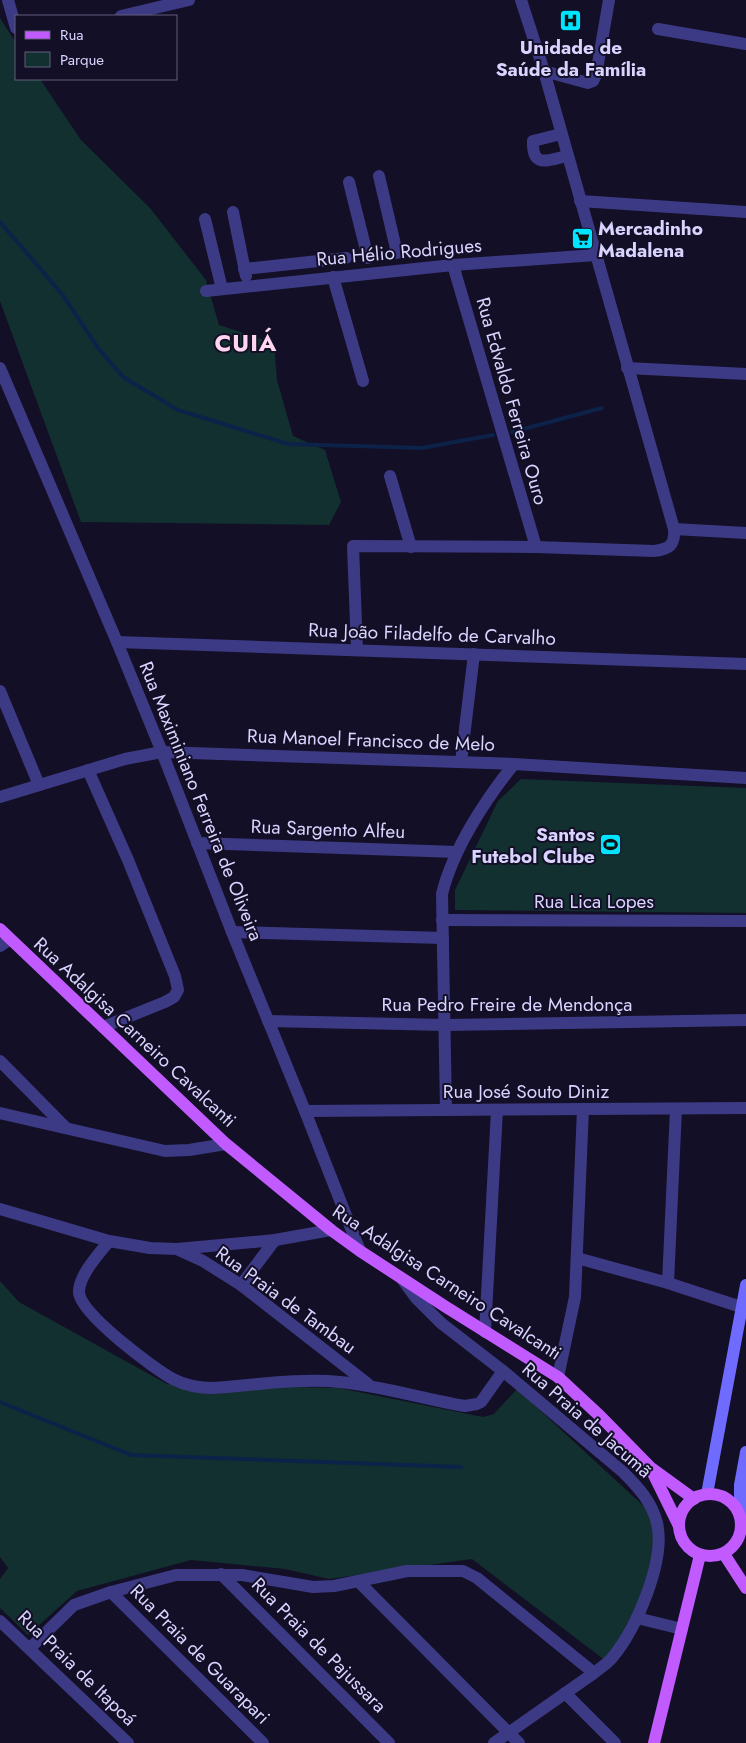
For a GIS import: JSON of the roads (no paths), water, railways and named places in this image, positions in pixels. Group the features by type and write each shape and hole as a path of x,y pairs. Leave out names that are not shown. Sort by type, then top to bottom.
{"main road":[{"name":"Rua Adalgisa Carneiro Cavalcanti","path":"0,929 5,943 103,1027 226,1144 331,1230 360,1251 558,1377 650,1467 694,1499"},
{"path":"707,1494 746,1286"},
{"path":"740,1516 741,1479 746,1452"},
{"name":"Rua Adalgisa Carneiro Cavalcanti","path":"650,1467 679,1526"},
{"path":"707,1494 718,1495 728,1499 736,1506 740,1516 741,1534 737,1542 724,1554 713,1556 700,1555 686,1545 680,1534 679,1526 683,1510 694,1499 707,1494"},
{"path":"724,1554 746,1588"},
{"path":"654,1743 700,1555"}],"street":[{"path":"8,0 15,24"},
{"path":"125,15 189,0"},
{"path":"357,650 353,546 662,550 669,547 673,542 674,529 544,71 521,0"},
{"path":"544,71 588,83 593,81 596,75 609,0"},
{"path":"658,29 746,44"},
{"path":"561,134 534,141 534,156 538,160 543,161 567,156"},
{"path":"379,176 397,252"},
{"path":"349,182 368,258"},
{"path":"580,202 746,212"},
{"path":"233,212 247,286"},
{"path":"205,218 222,289"},
{"name":"Rua Hélio Rodrigues","path":"206,291 453,265 596,255"},
{"path":"244,269 346,258"},
{"name":"Rua Edvaldo Ferreira Ouro","path":"453,265 536,547"},
{"path":"333,277 364,381"},
{"name":"Rua Maximiniano Ferreira de Oliveira","path":"0,368 162,752 360,1251"},
{"path":"627,368 746,374"},
{"path":"390,476 411,547"},
{"path":"674,529 746,533"},
{"name":"Rua João Filadelfo de Carvalho","path":"117,642 746,664"},
{"path":"460,762 474,654"},
{"path":"0,691 39,785"},
{"name":"Rua Manoel Francisco de Melo","path":"0,797 124,759 162,752 514,764 746,778"},
{"path":"446,1110 442,894 445,881 457,852 494,789 514,764"},
{"path":"88,770 128,860 175,976 178,990 174,997 165,1002 103,1027"},
{"name":"Rua Sargento Alfeu","path":"197,843 457,852"},
{"name":"Rua Lica Lopes","path":"442,920 746,922"},
{"path":"232,932 442,938"},
{"name":"Rua Pedro Freire de Mendonça","path":"268,1021 445,1025 746,1020"},
{"path":"0,1060 66,1128"},
{"name":"Rua José Souto Diniz","path":"305,1111 746,1108"},
{"path":"558,1377 575,1297 583,1109"},
{"path":"668,1283 676,1109"},
{"path":"485,1332 497,1110"},
{"path":"0,1113 165,1151 189,1150 226,1144"},
{"path":"0,1209 109,1241 150,1248 177,1249 275,1240 331,1230"},
{"path":"241,1285 275,1240"},
{"path":"109,1241 82,1277 80,1286 81,1298 102,1324 120,1341 174,1380 199,1388 340,1382 370,1386 465,1406 481,1402 503,1371"},
{"name":"Rua Praia de Tambau","path":"177,1249 203,1261 241,1285 370,1386"},
{"path":"577,1258 668,1283 741,1307"},
{"name":"Rua Praia de Jacumã","path":"402,1279 429,1312 503,1371 623,1472 642,1491 650,1504 659,1534 659,1549 653,1573 637,1618 618,1650 610,1660 594,1673 494,1743"},
{"path":"30,1648 74,1605 111,1592 176,1575 221,1574 313,1586 334,1586 407,1571 463,1571 477,1578 594,1673"},
{"name":"Rua Praia de Pajussara","path":"221,1574 389,1743"},
{"path":"358,1581 519,1743"},
{"name":"Rua Praia de Guarapari","path":"111,1592 263,1743"},
{"path":"637,1618 682,1629"},
{"name":"Rua Praia de Itapoá","path":"0,1620 128,1743"},
{"path":"565,1693 615,1743"}],"waterway":[{"path":"0,222 62,294 98,348 123,377 178,410 288,444 422,448 493,435"},
{"path":"512,432 602,408"},
{"path":"0,1402 131,1455 461,1467"}],"place":[{"name":"Unidade de Saúde da Família","path":"571,21"},
{"name":"Mercadinho Madalena","path":"582,239"},
{"name":"Santos Futebol Clube","path":"611,845"}],"district":[{"name":"CUIÁ","path":"246,342"}]}
